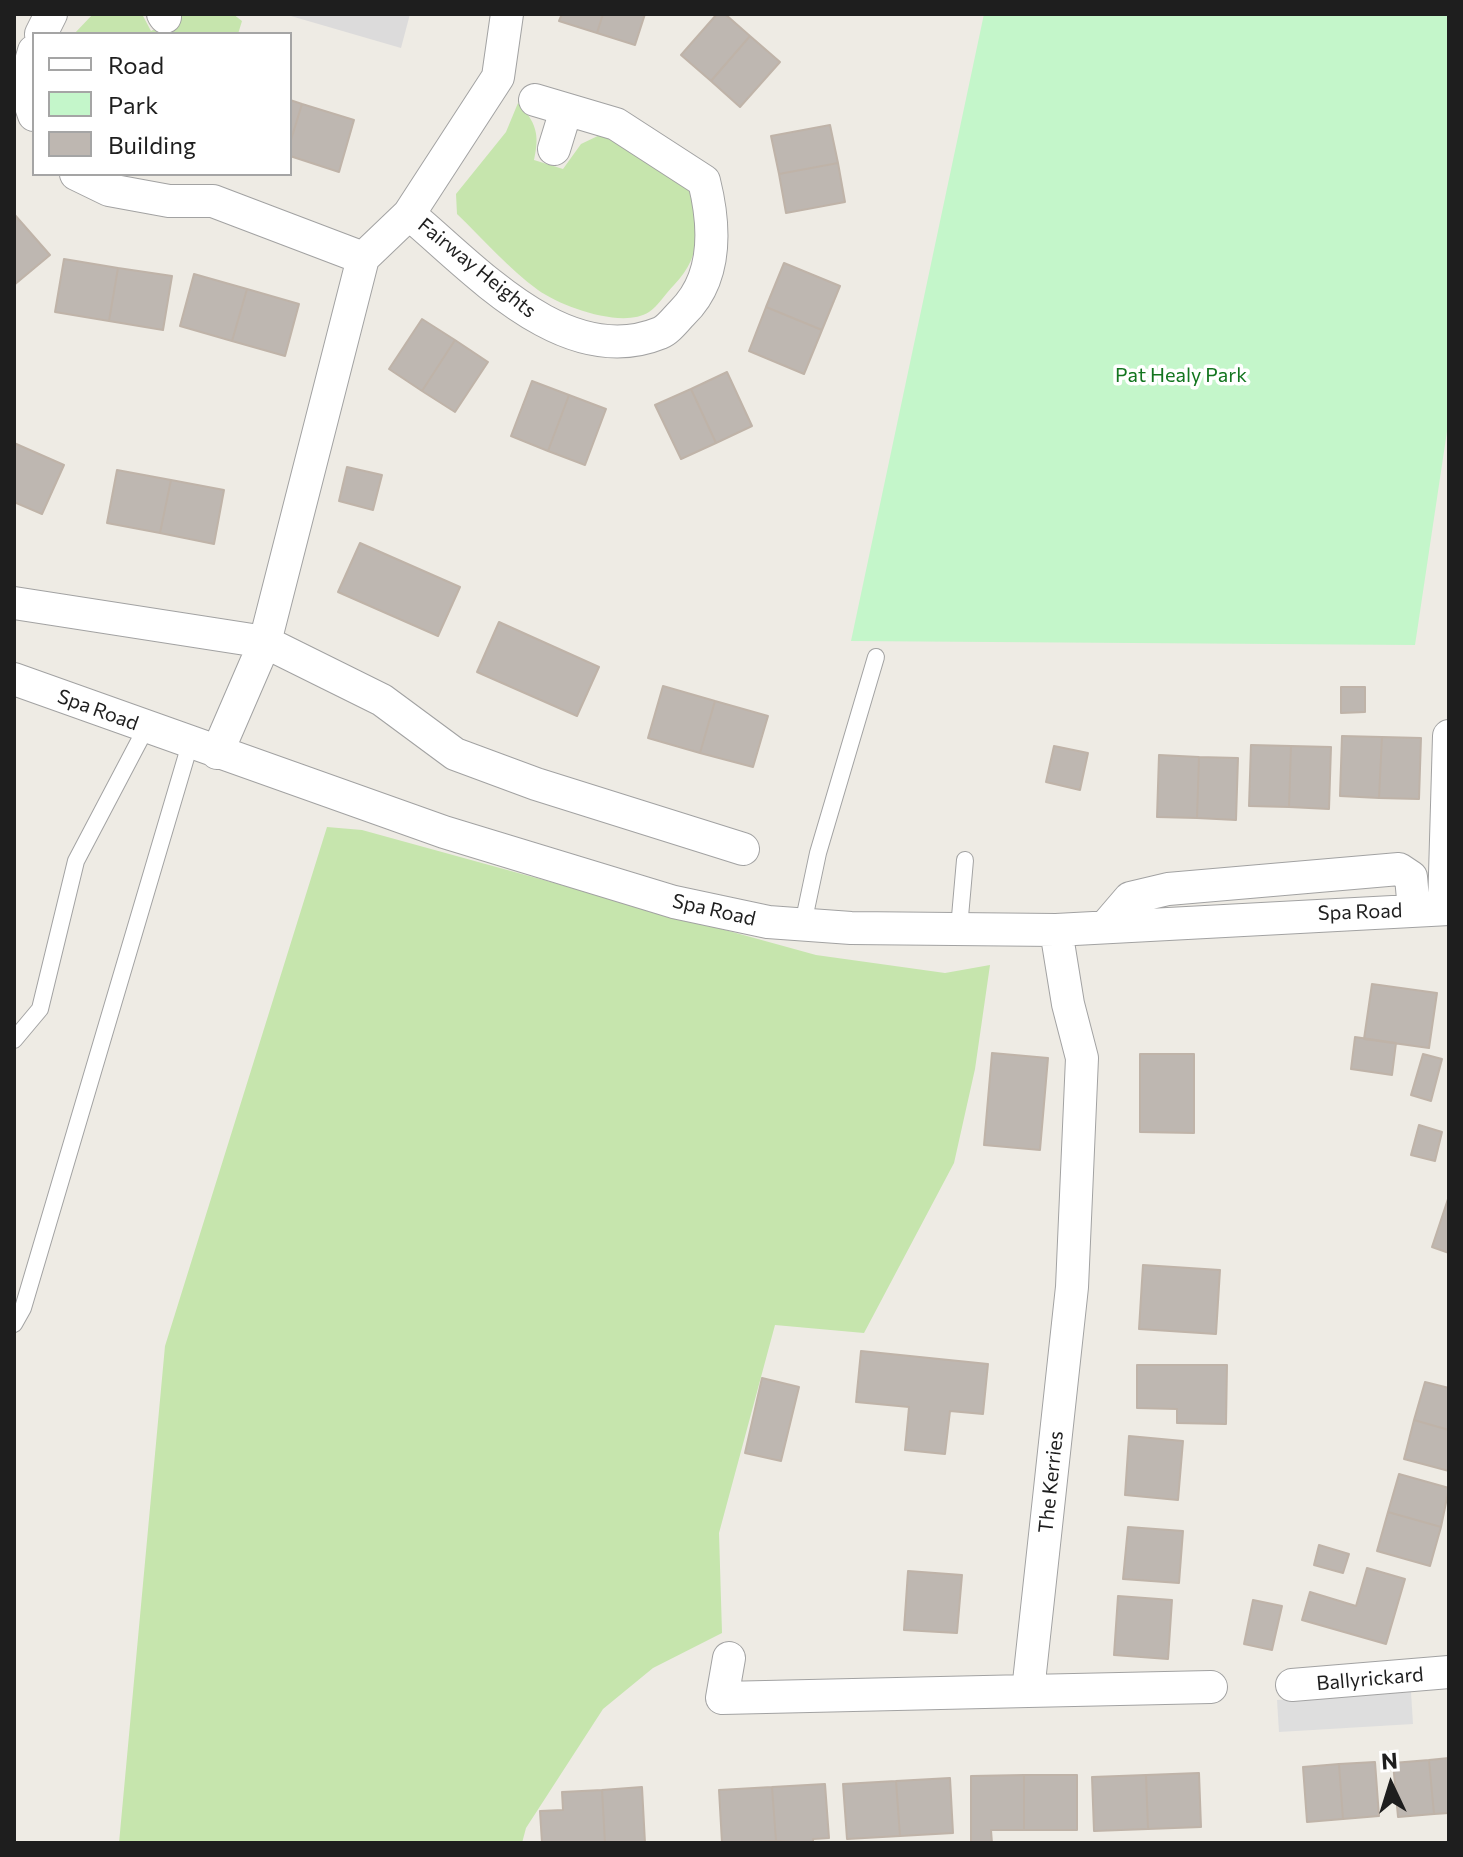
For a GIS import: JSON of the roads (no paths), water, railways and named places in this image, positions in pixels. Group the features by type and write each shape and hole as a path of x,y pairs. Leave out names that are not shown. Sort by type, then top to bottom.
{"street":[{"path":"42,32 51,14"},
{"name":"Fairway Heights","path":"363,258 409,214 498,77 507,14"},
{"path":"32,58 24,86 32,109"},
{"name":"Fairway Heights","path":"409,214 528,312 578,338 615,342 662,333 688,307 711,259 712,214 704,181 616,124 535,100"},
{"path":"554,149 566,110"},
{"path":"80,176 109,190 139,196 169,201 213,201 363,258 265,642 203,749"},
{"path":"14,603 265,642 382,700 455,754 536,784 743,849"},
{"name":"Spa Road","path":"19,688 146,728 444,832 674,902 768,922 1056,930 1106,926 1130,898 1168,889 1399,869 1411,877 1436,909"},
{"path":"1436,909 1449,736"},
{"name":"The Kerries","path":"1028,1691 1072,1287 1082,1058 1068,1004 1056,930"},
{"path":"729,1658 722,1698 1211,1687"},
{"name":"Ballyrickard","path":"1292,1685 1449,1672"}],"lane":[{"path":"803,924 818,853 876,657"},
{"path":"14,1040 40,1009 76,861 146,728"},
{"path":"14,1324 23,1308 203,749"},
{"path":"959,928 965,860"}],"park label":[{"name":"Pat Healy Park","path":"1181,375"}]}
